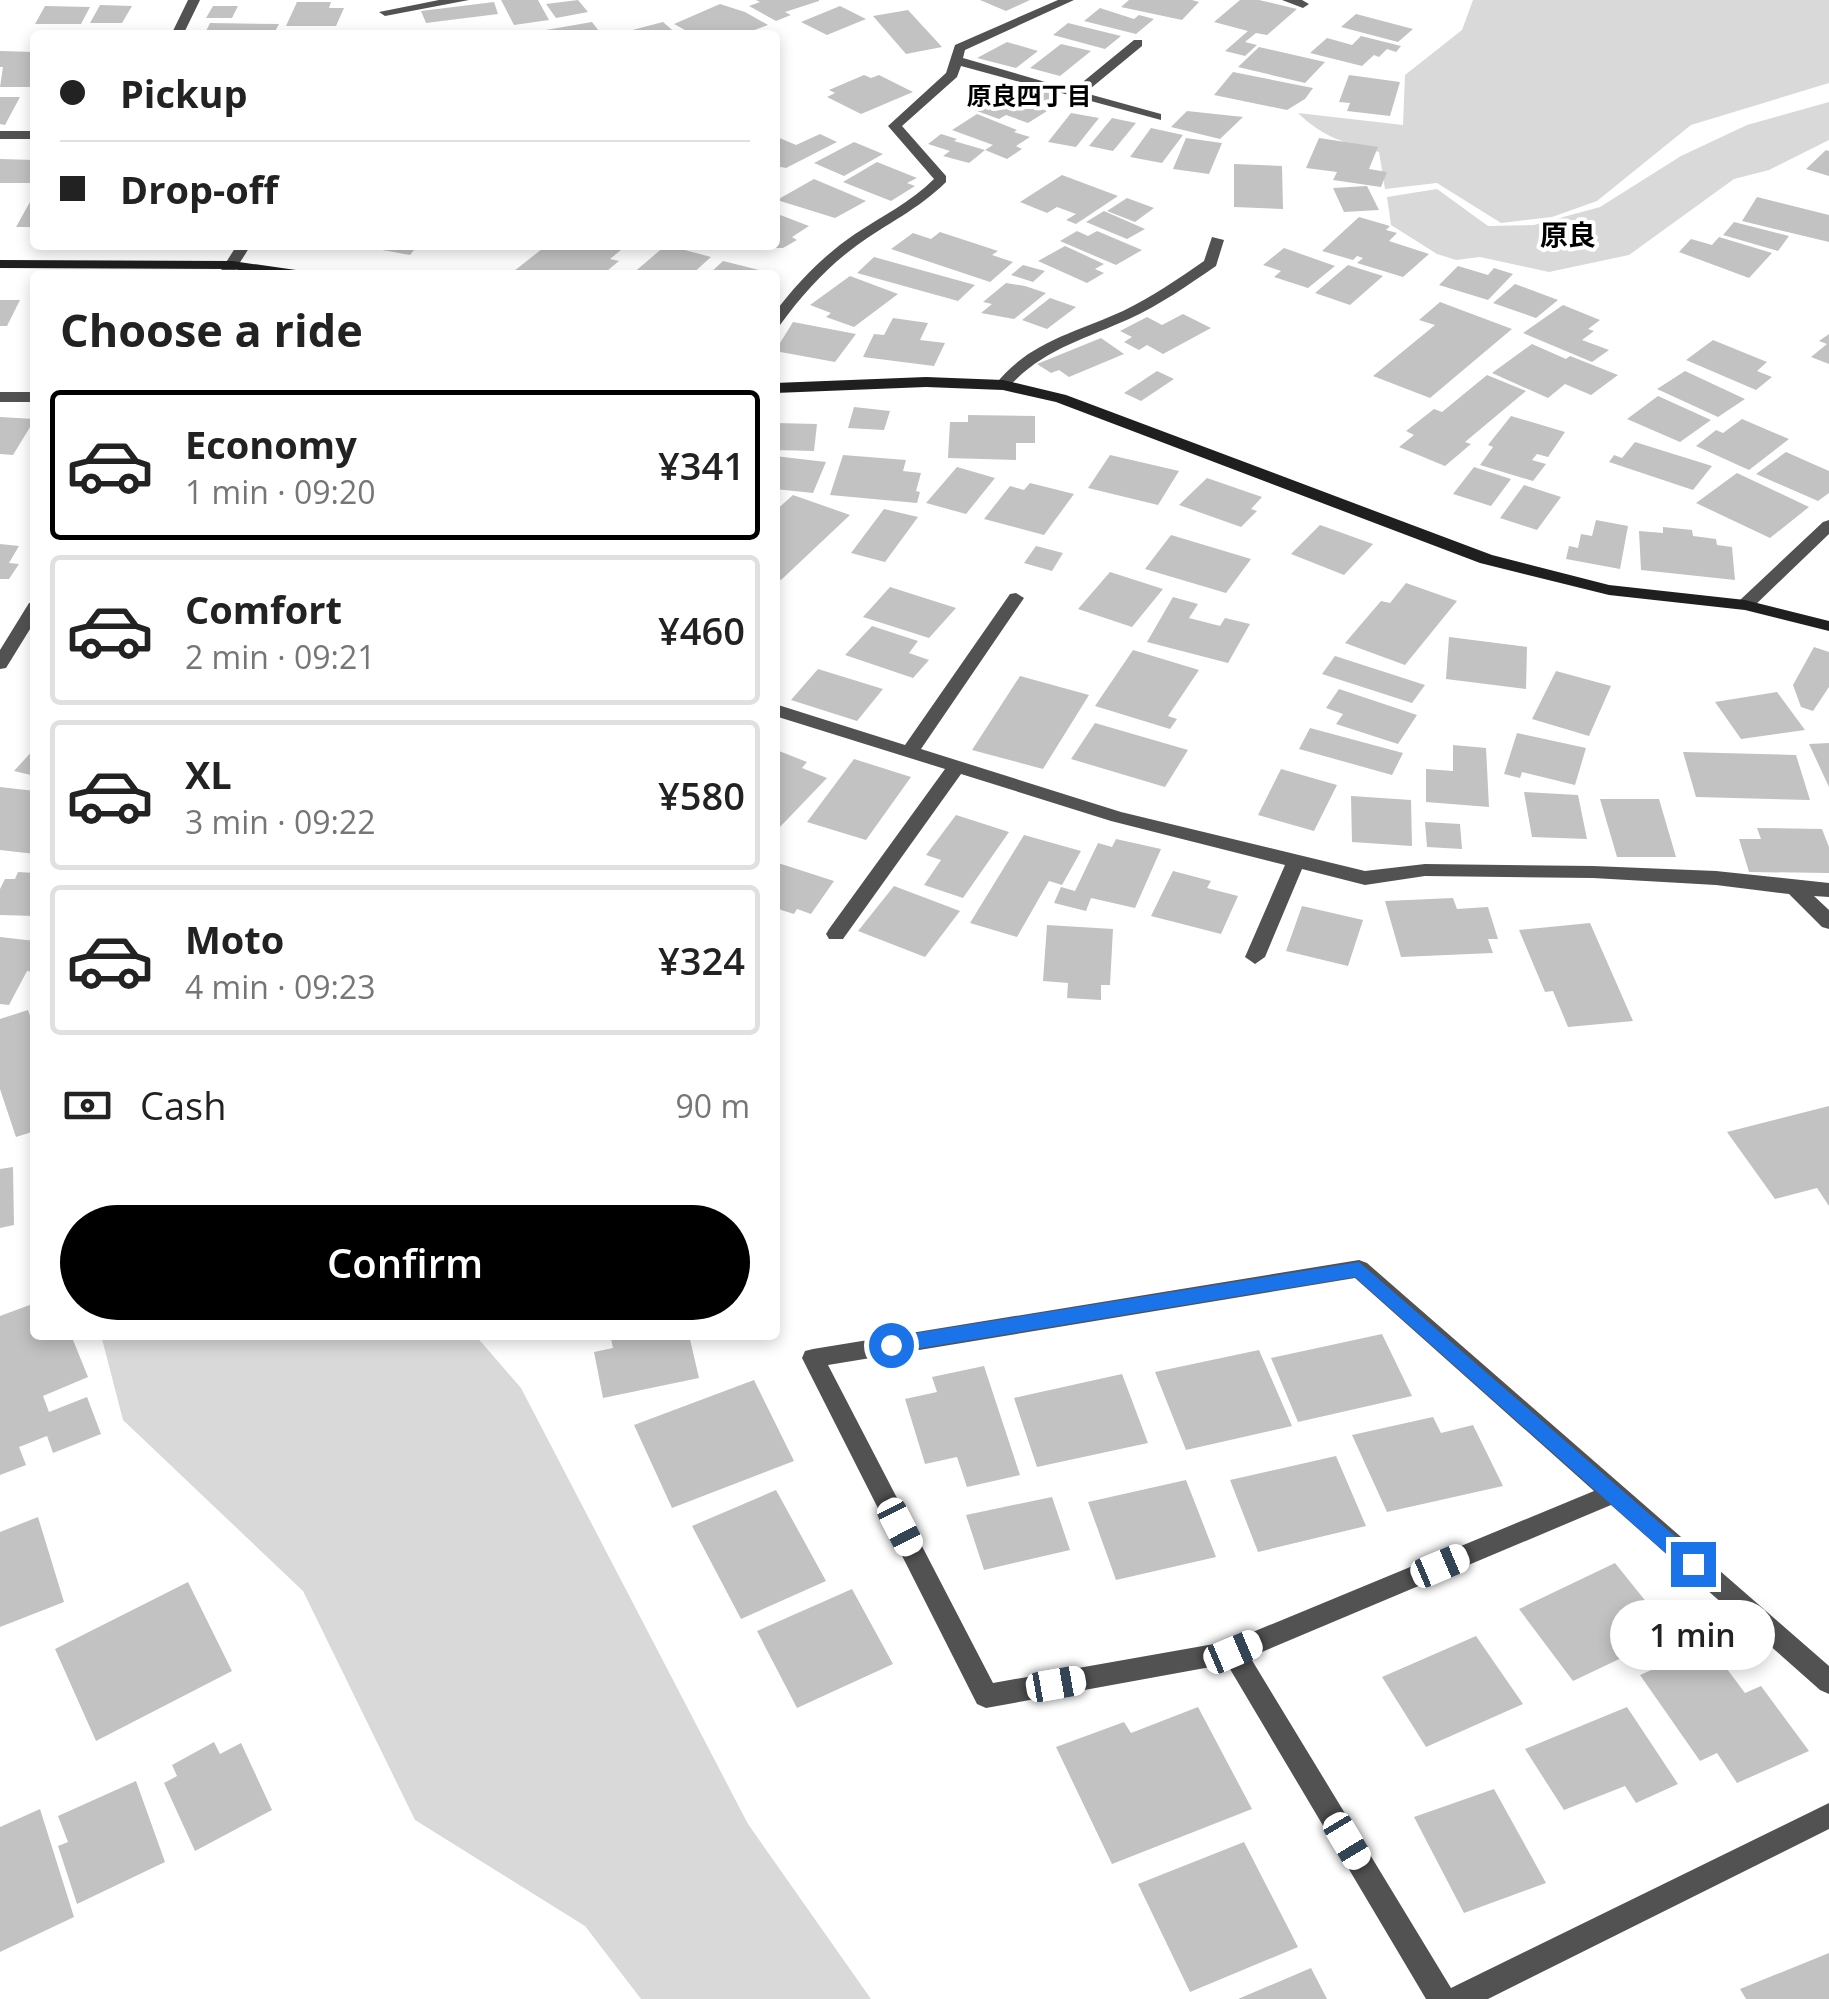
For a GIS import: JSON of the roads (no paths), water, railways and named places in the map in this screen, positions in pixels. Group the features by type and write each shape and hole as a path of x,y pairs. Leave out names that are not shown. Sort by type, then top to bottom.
{"street":[{"path":"179,30 194,0"},
{"path":"383,12 463,0"},
{"path":"780,316 817,270 941,180 895,126 952,74 959,48 1068,0"},
{"path":"1288,0 1304,4"},
{"path":"1076,94 1138,43"},
{"path":"954,60 1156,117"},
{"path":"0,135 30,135"},
{"path":"1003,385 1014,371 1047,346 1126,316 1212,263 1217,240"},
{"path":"0,264 229,270"},
{"path":"780,388 926,382 1003,385 1061,398 1152,429 1486,558 1609,590 1745,605 1829,626"},
{"path":"0,397 30,397"},
{"path":"1745,605 1829,525"},
{"path":"908,754 1016,598"},
{"path":"3,657 30,615"},
{"path":"3,657 30,652"},
{"path":"780,712 955,769 1294,864 1365,878 1425,870 1593,872 1716,878 1829,890"},
{"path":"836,934 955,769"},
{"path":"1256,957 1294,864"},
{"path":"1794,888 1829,922"},
{"path":"1612,1494 1233,1652 986,1696 813,1358 1359,1270 1829,1682"},
{"path":"1233,1652 1442,1999"},
{"path":"1458,1999 1829,1816"}],"district":[{"name":"原良四丁目","path":"1029,95"},
{"name":"原良","path":"1568,234"}]}
